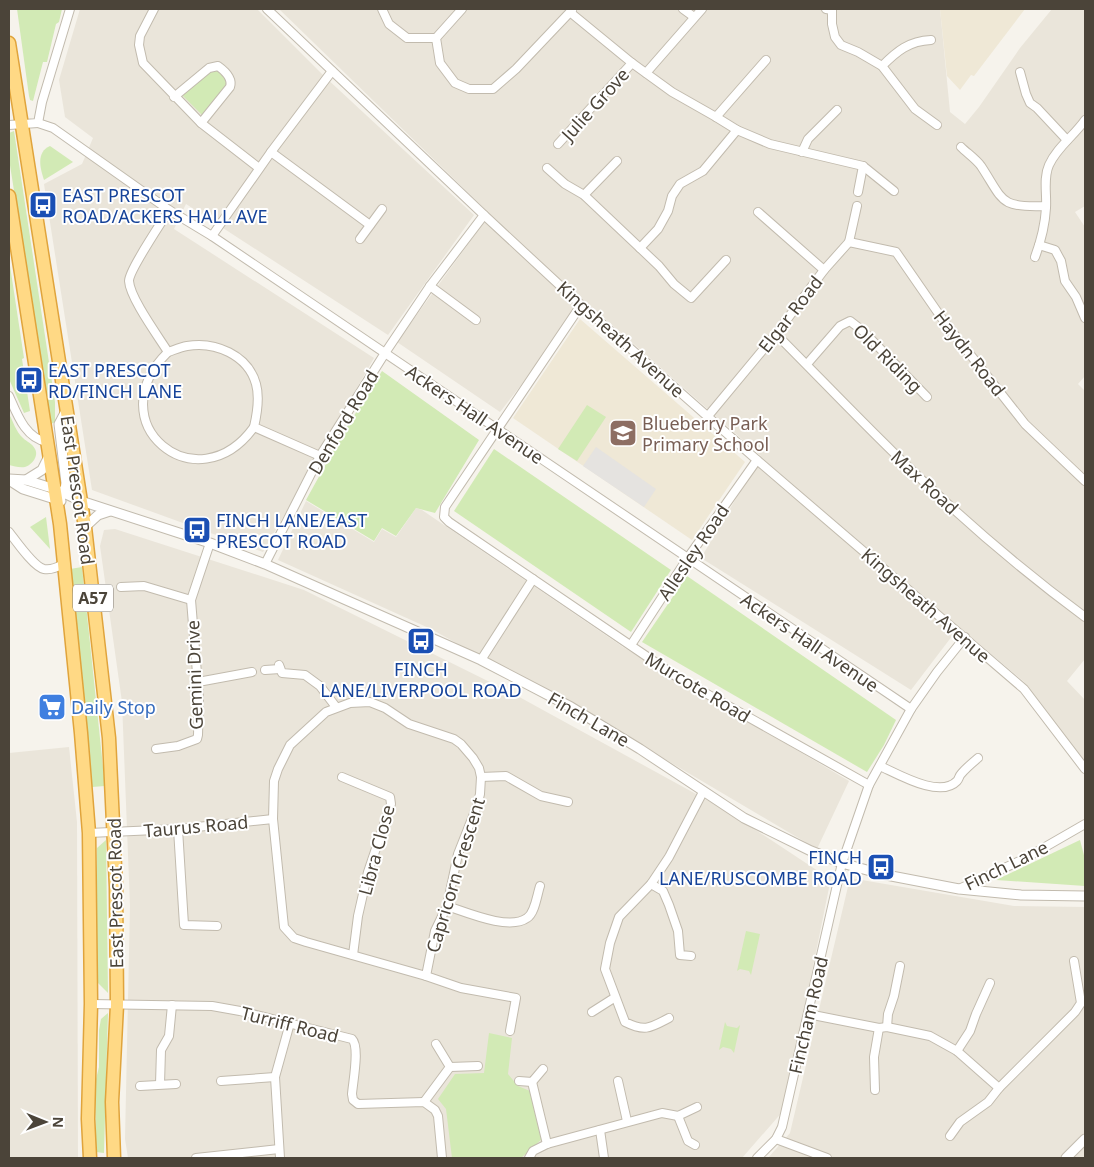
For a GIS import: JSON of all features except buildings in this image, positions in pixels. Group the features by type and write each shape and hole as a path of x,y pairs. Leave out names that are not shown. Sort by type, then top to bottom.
{"highway":[{"name":"East Prescot Road","path":"9,43 15,124 67,409 85,527 104,691 112,787 116,887 117,1005 112,1102 113,1158"},
{"name":"East Prescot Road","path":"9,196 12,240 47,442 59,494 64,551 63,564 81,727 88,833 91,1004 88,1119 90,1158"}],"street":[{"path":"15,124 38,123 42,102 70,9"},
{"path":"154,9 140,36 140,55 143,63 149,72 201,124 259,168"},
{"name":"Kingsheath Avenue","path":"267,9 581,305 757,460 1024,689 1085,768"},
{"path":"382,9 389,24 407,38 436,38 462,9"},
{"path":"683,9 694,17"},
{"path":"646,73 702,9"},
{"path":"830,9 835,38 841,45 858,52 882,66 916,109 936,125"},
{"path":"436,38 440,63 455,83 469,89 493,90 572,11 632,63 672,92 737,130 770,144 863,166 894,191"},
{"path":"882,66 898,50 918,40 931,40"},
{"path":"716,116 766,60"},
{"name":"Julie Grove","path":"558,144 632,63"},
{"path":"174,97 209,68 214,66 221,69 230,78 230,87 201,124"},
{"path":"212,236 259,168 332,72"},
{"path":"1020,72 1030,103 1038,108 1067,140"},
{"path":"802,152 808,139 838,110"},
{"name":"Ackers Hall Avenue","path":"38,123 53,128 169,210 212,236 911,709"},
{"path":"1035,257 1044,226 1045,186 1048,167 1055,154 1084,123"},
{"path":"640,248 658,229 668,210 672,196 680,184 703,171 737,130"},
{"path":"960,148 980,164 1000,198 1011,204 1024,207 1046,206"},
{"path":"271,152 370,225"},
{"path":"584,195 617,161"},
{"path":"858,192 863,166"},
{"path":"547,168 564,184 584,195 659,266 674,284 691,298 726,260"},
{"name":"Elgar Road","path":"708,416 776,334 824,270 849,242 857,206"},
{"path":"360,239 382,209"},
{"path":"168,352 132,294 128,279 169,210"},
{"path":"758,212 824,270"},
{"name":"Denford Road","path":"265,564 320,456 430,286 484,215"},
{"name":"Haydn Road","path":"849,242 896,252 943,320 1025,424 1085,481"},
{"path":"1039,245 1055,250 1062,261 1065,281 1076,298 1085,318"},
{"path":"430,286 476,320"},
{"path":"497,429 581,305"},
{"name":"Old Riding","path":"807,364 840,326 850,321 863,331 927,397"},
{"name":"Max Road","path":"776,334 893,453 970,524 1085,617"},
{"path":"187,346 216,347 240,358 249,369 256,384 258,397 254,427 246,439 208,459 189,459 175,454 158,443 146,426 142,404 147,381 156,364 168,352 187,346"},
{"name":"East Prescot Road","path":"9,396 30,434 40,441 47,442"},
{"path":"59,494 66,483 59,424 67,409"},
{"path":"254,427 320,456"},
{"name":"Murcote Road","path":"497,429 445,507 444,517 449,522 677,677 869,785"},
{"path":"26,480 42,470 50,456"},
{"name":"Allesley Road","path":"630,645 687,559 757,460"},
{"path":"9,480 23,489 59,494"},
{"path":"9,480 26,480 59,494"},
{"name":"Finch Lane","path":"59,494 210,543 265,564 481,660 572,707 640,749 744,818 783,838 842,863 882,874 959,890 1026,858 1085,824"},
{"path":"85,527 98,515 110,511"},
{"path":"9,532 41,568 47,569 63,564"},
{"name":"Gemini Drive","path":"156,749 178,746 197,739 200,714 191,600 210,543"},
{"path":"481,660 533,579"},
{"name":"Gemini Drive","path":"121,587 144,586 191,600"},
{"name":"Fincham Road","path":"758,1158 776,1139 782,1126 842,863 869,785 911,709 965,637"},
{"path":"265,670 280,667 282,673 305,675 320,686 336,707"},
{"path":"198,682 252,672"},
{"name":"Capricorn Crescent","path":"426,976 435,931 447,906 458,854 477,806 481,777 479,768 461,744 454,739 409,724 377,704 370,702 350,703 336,707 326,712 290,745 274,781 273,819 284,927 294,938 300,940 461,988 516,998 510,1031"},
{"path":"880,766 920,784 937,788 948,786 957,781 960,775 978,758"},
{"path":"481,777 506,776 541,796 568,802"},
{"name":"Libra Close","path":"342,777 390,797 391,804 368,872 358,916 353,955"},
{"path":"669,1018 649,1028 639,1029 624,1022 605,969 610,943 619,917 651,884 669,857 703,792"},
{"name":"Taurus Road","path":"88,833 178,829 273,819"},
{"path":"178,829 184,925 217,926"},
{"path":"651,884 662,891 669,905 678,930 680,955 691,956"},
{"path":"447,906 507,923 516,923 527,918 531,913 540,886"},
{"path":"959,890 1020,895 1085,896"},
{"path":"950,1136 960,1122 988,1102 999,1088 1075,1012 1081,1002 1074,961"},
{"path":"875,1090 874,1057 894,996 900,966"},
{"path":"957,1051 970,1032 990,983"},
{"path":"592,1012 614,998"},
{"name":"Turriff Road","path":"91,1004 212,1006 352,1039 355,1042 356,1053 353,1100 358,1104 424,1102"},
{"path":"160,1084 161,1050 170,1036 172,1005"},
{"path":"808,1014 930,1036 957,1051 999,1088"},
{"path":"280,1158 275,1077 290,1023"},
{"path":"436,1044 450,1066"},
{"path":"442,1158 438,1116 435,1110 424,1102 450,1066"},
{"path":"450,1066 478,1066"},
{"path":"532,1082 543,1069"},
{"path":"221,1081 275,1077"},
{"path":"618,1080 627,1121"},
{"path":"519,1081 532,1082"},
{"path":"532,1082 547,1144"},
{"path":"140,1086 176,1084"},
{"path":"529,1158 533,1151 547,1144 662,1113 678,1116 697,1107"},
{"path":"678,1116 688,1140 695,1145"},
{"path":"600,1130 604,1158"},
{"path":"776,1139 826,1158"},
{"path":"1066,1158 1084,1142"},
{"path":"196,1158 279,1149"}],"shaded area":[{"path":"80,9 257,9 324,76 474,215 388,335 186,204 174,229 374,358 263,552 92,490 44,184 82,164 93,138 65,117 59,80"},
{"path":"279,9 940,9 950,112 965,124 1020,48 1052,9 1085,9 1085,206 1075,212 1085,227 1085,376 1078,384 1085,391 1085,659 1067,681 1085,700 1085,762 1023,681 959,627 911,690 701,558 761,456 586,302 500,412 397,342 482,225 487,211"},
{"path":"940,9 1025,9 974,76 971,75 960,90 947,76"},
{"name":"Blueberry Park Primary School","path":"580,319 745,462 692,540 513,418"},
{"path":"596,447 656,489 644,507 583,466"},
{"path":"306,501 374,542 382,529 396,537 416,508 422,510 623,647 849,781 817,849 668,761 431,629 278,560"},
{"path":"115,529 304,590 512,693 727,811 818,871 832,873 784,1110 742,1158 128,1158 125,1139 130,906 122,702 100,546 104,530"},
{"path":"69,747 77,822 78,1158 9,1158 9,753"},
{"path":"850,878 1014,906 1085,907 1085,1158 768,1158 790,1133"}],"green space":[{"path":"17,9 62,9 59,22 56,24 47,62 43,62 33,101 30,100 29,96"},
{"path":"212,71 222,73 227,83 203,116 182,95"},
{"path":"14,131 55,402 55,422 51,424 9,159 9,133"},
{"path":"50,146 73,162 44,180 40,161 43,152"},
{"path":"9,259 30,411 24,413 9,379"},
{"path":"382,371 479,440 435,513 416,508 396,536 382,528 374,541 306,500 342,435"},
{"path":"587,405 606,417 577,461 558,449"},
{"path":"9,414 18,433 32,445 36,452 34,460 25,467 9,465"},
{"path":"494,449 671,570 631,632 454,511"},
{"path":"46,517 50,549 30,527"},
{"path":"82,567 105,786 92,787 70,569"},
{"path":"687,576 896,720 884,745 867,772 642,642"},
{"path":"106,840 108,993 97,982 97,848"},
{"path":"1080,840 1085,859 1085,886 996,880"},
{"path":"746,931 760,934 751,975 749,971 740,969 737,971"},
{"path":"108,1013 104,1153 96,1152 95,1083 99,1067 99,1030 101,1019"},
{"path":"725,1022 727,1026 737,1028 740,1025 734,1053 731,1049 723,1047 719,1050"},
{"path":"489,1033 512,1038 508,1074 518,1086 530,1091 543,1138 521,1158 452,1158 446,1109 438,1099 455,1074 484,1073"}],"place":[{"name":"EAST PRESCOT ROAD/ACKERS HALL AVE","path":"43,205"},
{"name":"EAST PRESCOT RD/FINCH LANE","path":"29,380"},
{"name":"Blueberry Park Primary School","path":"623,433"},
{"name":"FINCH LANE/EAST PRESCOT ROAD","path":"197,530"},
{"name":"FINCH LANE/LIVERPOOL ROAD","path":"421,641"},
{"name":"Daily Stop","path":"52,707"},
{"name":"FINCH LANE/RUSCOMBE ROAD","path":"881,867"}]}
